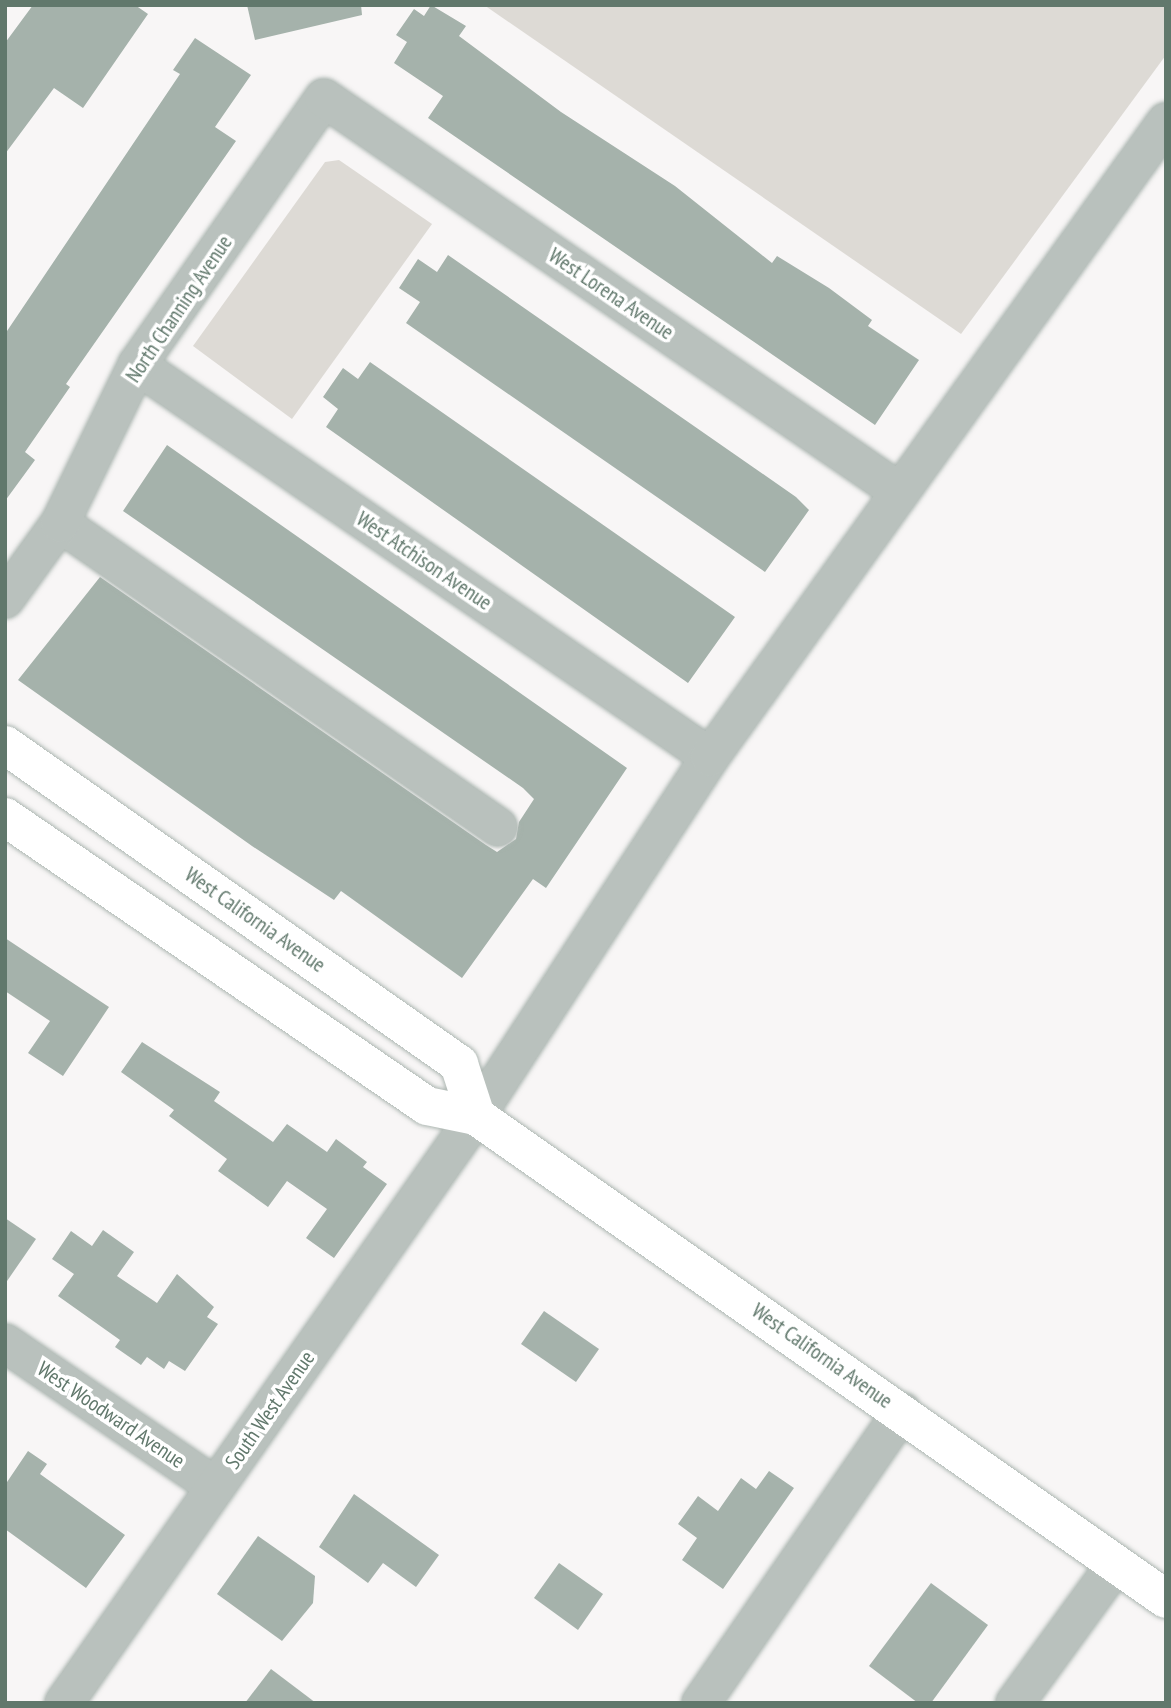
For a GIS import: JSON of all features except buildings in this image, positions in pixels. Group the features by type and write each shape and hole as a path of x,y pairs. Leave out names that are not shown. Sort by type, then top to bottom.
{"main road":[{"name":"West California Avenue","path":"5,745 459,1064 476,1116"},
{"name":"West California Avenue","path":"5,817 427,1106 476,1116 1166,1599"}],"street":[{"name":"North Channing Avenue","path":"5,599 60,523 137,365 324,98"},
{"name":"West Lorena Avenue","path":"324,98 897,490"},
{"name":"South West Avenue","path":"64,1703 476,1116 710,757 897,490 1166,122"},
{"name":"West Atchison Avenue","path":"137,365 710,757"},
{"path":"60,523 498,827"},
{"name":"West Woodward Avenue","path":"5,1343 216,1487"},
{"path":"701,1703 902,1412"},
{"path":"1015,1703 1116,1564"}],"shaded area":[{"path":"484,5 1166,5 1166,55 961,334"},
{"path":"339,160 432,224 292,419 193,346 325,162"}]}
